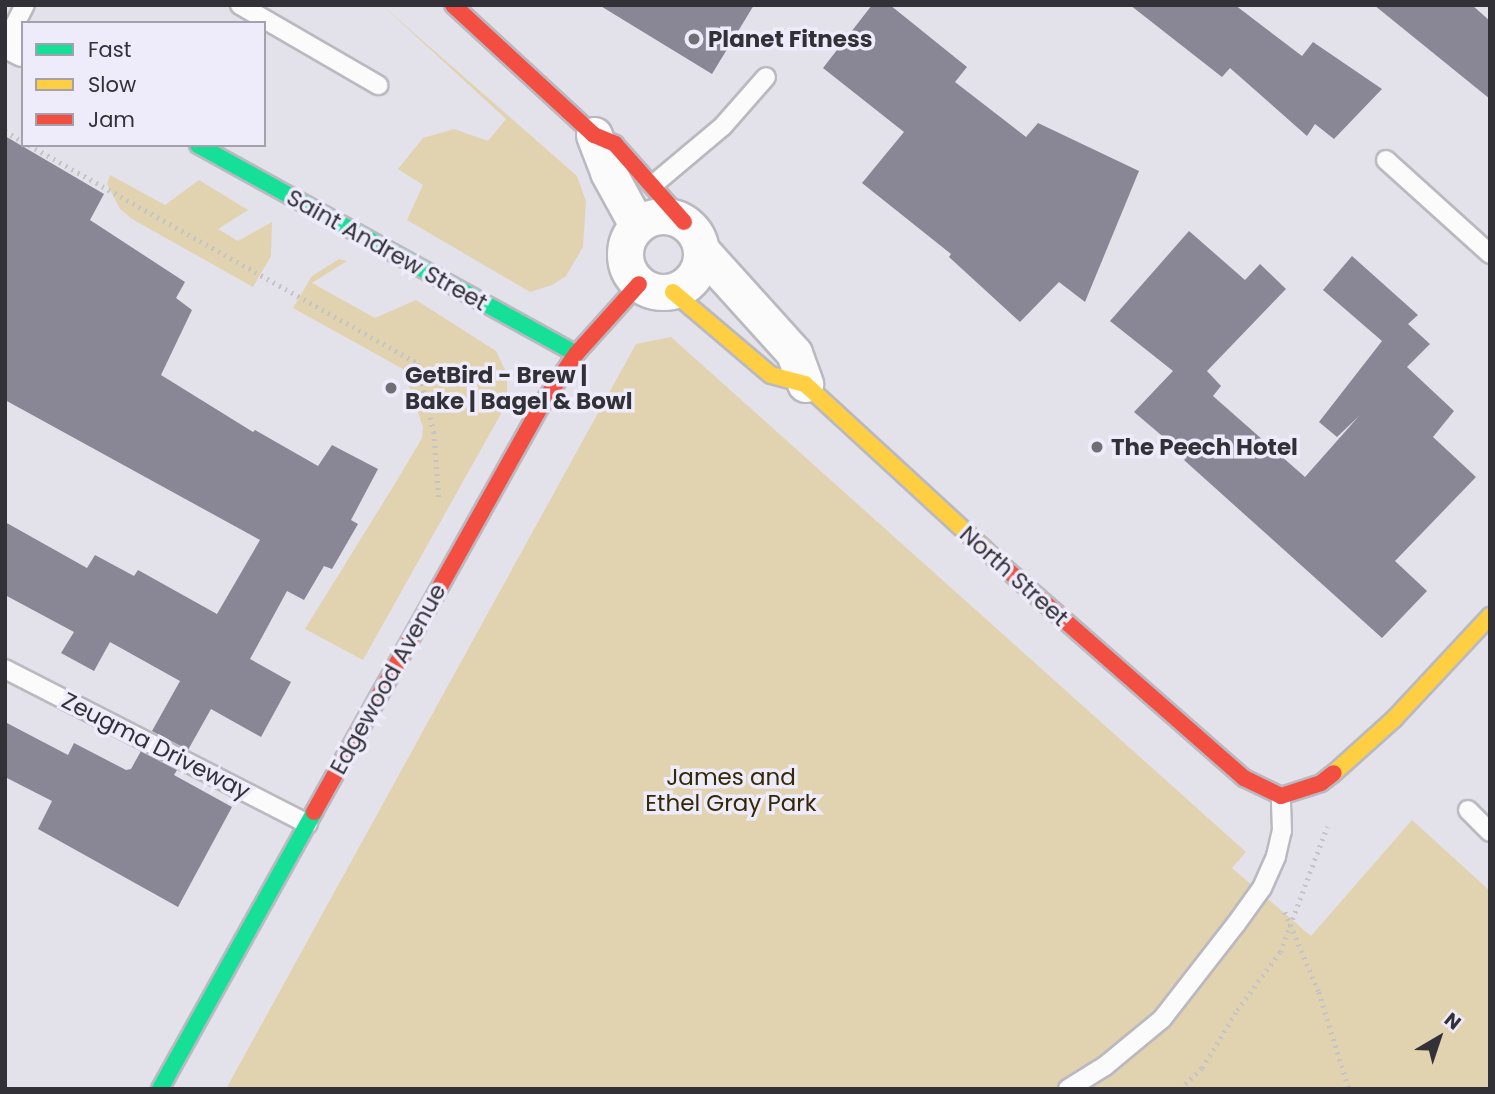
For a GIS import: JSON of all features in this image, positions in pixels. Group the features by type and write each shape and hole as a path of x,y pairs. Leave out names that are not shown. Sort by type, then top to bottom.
{"street":[{"name":"North Street","path":"453,5 594,135 615,144 654,184 692,236 794,353 805,384 1051,611 1227,764 1244,778 1281,796"},
{"name":"North Street","path":"594,135 608,172 637,225"},
{"name":"Saint Andrew Street","path":"202,147 576,354"},
{"path":"667,216 692,236 699,268 688,283 673,292 654,292 639,284 628,271 624,255 628,239 637,225 652,218 667,216"},
{"name":"Edgewood Avenue","path":"161,1088 542,404 576,354 639,284"},
{"name":"North Street","path":"673,292 771,375 805,384"},
{"path":"1281,796 1321,783 1344,765 1394,719 1490,616"}],"lane":[{"path":"12,42 25,5"},
{"path":"240,5 378,85"},
{"path":"654,184 723,126 766,77"},
{"path":"1386,160 1490,254"},
{"name":"Zeugma Driveway","path":"5,669 308,824"},
{"path":"1068,1089 1105,1066 1162,1019 1262,888 1276,856 1282,831 1281,796"},
{"path":"1468,810 1490,832"}],"path":[{"path":"5,131 21,141"},
{"path":"33,147 417,363 434,432 438,462 437,486 450,568"},
{"path":"1180,1089 1202,1068 1237,1010 1280,952 1329,821"},
{"path":"1262,888 1284,910 1294,929 1319,992 1349,1089"}],"green space":[{"path":"382,5 577,176 586,201 583,247 566,276 552,285 530,292 407,220 423,185 398,169 423,138 454,129 488,141 506,119"},
{"path":"110,175 165,205 199,180 248,210 218,229 238,241 272,222 271,256 253,287 132,219 120,209 107,184"},
{"path":"339,259 347,261 312,283 375,318 416,300 496,351 507,374 507,403 363,660 305,629 422,438 423,427 403,369 293,308 312,276"},
{"name":"James and Ethel Gray Park","path":"671,337 1246,852 1232,868 1311,936 1412,820 1490,891 1490,1089 226,1089 636,344"}],"building":[{"name":"Planet Fitness","path":"599,5 754,5 712,74"},
{"path":"872,5 890,5 967,67 955,82 1026,137 1038,123 1139,171 1085,302 1059,282 1020,322 949,257 951,254 862,183 904,132 823,68"},
{"path":"1130,5 1235,5 1302,56 1313,42 1382,89 1334,139 1315,124 1307,136 1230,68 1222,77"},
{"path":"1374,5 1472,5 1490,21 1490,99"},
{"path":"5,136 104,194 90,220 185,282 176,298 192,310 161,375 253,432 255,430 318,466 332,445 378,469 351,520 358,524 332,569 324,566 304,600 287,591 250,659 291,682 261,737 211,709 188,750 152,731 180,681 110,642 94,671 61,653 74,632 5,595 5,522 87,568 95,555 134,576 138,570 217,614 260,540 5,400"},
{"path":"1189,231 1245,280 1260,264 1286,289 1207,371 1221,386 1213,396 1305,477 1359,416 1337,437 1319,422 1382,341 1323,290 1352,256 1418,315 1408,324 1430,344 1407,367 1454,411 1433,437 1476,477 1395,561 1427,591 1382,638 1184,460 1187,457 1134,412 1173,371 1110,321"},
{"path":"5,722 68,755 74,743 126,770 131,769 141,751 177,770 174,775 232,807 178,907 38,829 52,801 5,777"}],"traffic: fast":[{"path":"202,147 576,354"},
{"path":"160,1089 314,812"}],"traffic: slow":[{"path":"673,292 771,375 805,384 1005,568"},
{"path":"1334,773 1394,719 1490,616"}],"traffic: jam":[{"path":"453,5 594,135 615,144 684,222"},
{"path":"314,812 542,404 576,354 639,284"},
{"path":"1005,568 1244,778 1281,796 1321,783 1334,773"}],"place":[{"name":"Planet Fitness","path":"694,39"},
{"name":"GetBird - Brew | Bake | Bagel & Bowl","path":"391,388"},
{"name":"The Peech Hotel","path":"1097,447"}]}
